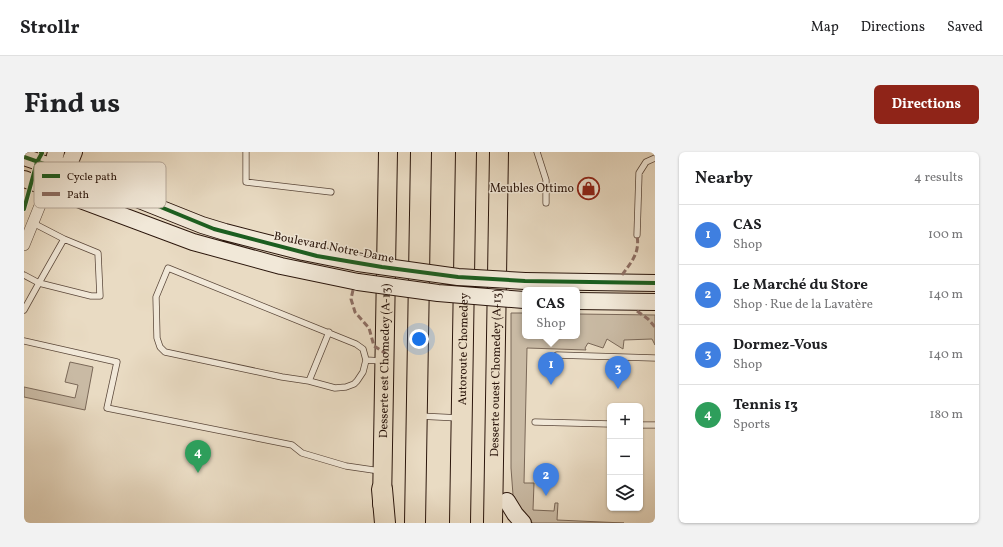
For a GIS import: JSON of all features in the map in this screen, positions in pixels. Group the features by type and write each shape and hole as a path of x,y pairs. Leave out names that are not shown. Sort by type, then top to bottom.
{"highway":[{"path":"415,523 421,152"},
{"name":"Autoroute Chomedey","path":"460,523 466,152"},
{"path":"382,480 385,523"}],"main road":[{"name":"Desserte est Chomedey (A-13)","path":"382,523 388,152"},
{"name":"Desserte ouest Chomedey (A-13)","path":"493,523 499,152"},
{"path":"494,474 507,501"}],"street":[{"path":"70,162 74,152"},
{"name":"Boulevard Notre-Dame","path":"24,157 52,162"},
{"path":"24,179 34,183"},
{"path":"24,245 39,208"},
{"path":"101,208 199,244 281,266 358,282 438,293 522,300"},
{"name":"Boulevard Notre-Dame","path":"161,208 202,225 225,232 303,252 358,263 458,277 525,281 655,284"},
{"path":"580,300 655,302"},
{"path":"507,501 523,523"}],"lane":[{"path":"246,152 246,182 331,192"},
{"path":"537,152 546,180 546,203"},
{"path":"637,235 639,173 646,162 655,158"},
{"path":"24,275 39,283 91,296 100,296 98,254 33,223"},
{"path":"24,310 64,239"},
{"path":"168,268 329,332 360,346 365,353 366,360 360,378 354,384 335,388 310,381 282,377 165,352 160,347 156,338 156,297 168,268"},
{"path":"310,381 329,332"},
{"path":"24,341 117,362 107,408 292,445 302,453 346,466 382,480"},
{"path":"558,355 655,358"},
{"path":"366,360 384,361"},
{"path":"417,416 462,418"},
{"path":"535,422 607,424"},
{"path":"643,424 655,425"}],"shaded area":[{"path":"511,313 522,313 522,339 580,339 580,314 655,315 655,345 652,339 624,340 623,349 607,339 603,348 588,343 585,348 586,350 527,348 524,483 534,483 533,510 554,511 555,503 558,503 557,520 624,523 533,523 525,517 513,495 511,468"},
{"path":"70,362 93,367 85,410 24,397 24,387 75,398 78,385 65,382"}],"marked path":[{"path":"622,275 632,261 636,252 638,241 637,235"},
{"path":"353,290 351,299 355,312 369,328 374,346 385,353"},
{"path":"637,311 648,319 655,327"}],"cycle path":[{"path":"37,162 42,153 41,152"},
{"path":"24,157 38,162"},
{"path":"24,209 34,173"},
{"path":"163,208 214,229 317,256 382,267 458,277 525,281 655,283"}],"place":[{"name":"Meubles Ottimo","path":"589,188"},
{"name":"CAS","path":"551,385"},
{"name":"Dormez-Vous","path":"618,389"},
{"name":"Tennis 13","path":"198,473"},
{"name":"Le Marché du Store","path":"546,496"}]}
